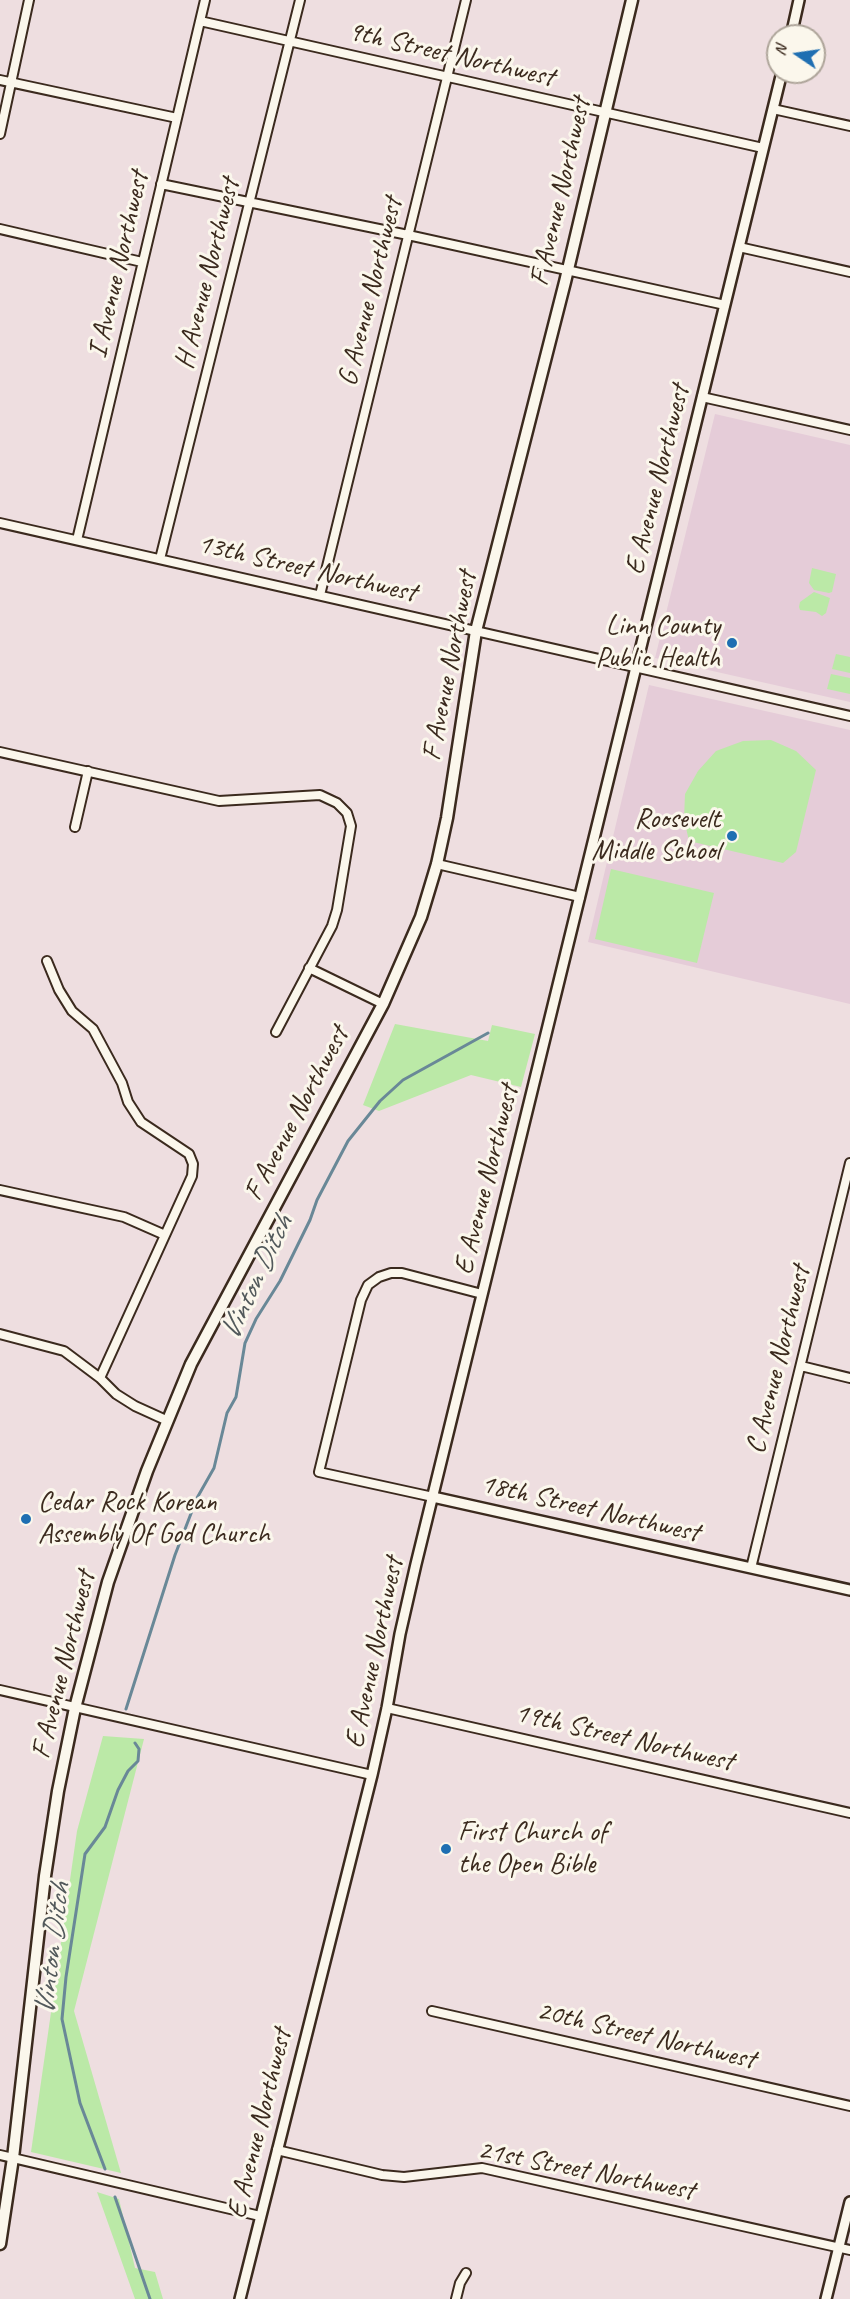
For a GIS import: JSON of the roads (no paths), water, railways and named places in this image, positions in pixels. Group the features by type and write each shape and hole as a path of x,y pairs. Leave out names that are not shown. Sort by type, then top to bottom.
{"main road":[{"name":"F Avenue Northwest","path":"0,2244 13,2158 45,1876 58,1791 75,1708 119,1549 191,1364 383,1004 422,917 447,818 476,631 567,272 632,0"}],"street":[{"path":"0,134 29,0"},
{"name":"I Avenue Northwest","path":"77,540 205,0"},
{"name":"H Avenue Northwest","path":"160,559 300,0"},
{"name":"G Avenue Northwest","path":"320,595 466,0"},
{"path":"794,24 799,0"},
{"name":"9th Street Northwest","path":"200,21 763,148"},
{"path":"0,80 177,118"},
{"name":"E Avenue Northwest","path":"240,2299 372,1775 387,1708 400,1632 779,84"},
{"path":"773,109 850,126"},
{"path":"161,184 408,235 725,306"},
{"path":"0,229 142,262"},
{"path":"739,247 850,272"},
{"path":"702,397 850,430"},
{"name":"13th Street Northwest","path":"0,523 850,716"},
{"path":"0,752 219,801 320,795 337,802 347,813 351,826 337,910 332,926 276,1032"},
{"path":"75,827 88,771"},
{"path":"437,864 580,897"},
{"path":"47,961 59,990 72,1011 93,1029 122,1083 128,1102 141,1122 189,1154 193,1164 192,1176 100,1378"},
{"path":"309,968 383,1004"},
{"name":"C Avenue Northwest","path":"750,1569 850,1168"},
{"path":"0,1190 124,1217 165,1234"},
{"name":"18th Street Northwest","path":"482,1294 402,1273 391,1273 379,1277 368,1285 361,1300 319,1472 850,1590"},
{"path":"0,1334 64,1351 100,1378 116,1394 135,1406 168,1420"},
{"path":"801,1366 850,1378"},
{"path":"0,1690 372,1775"},
{"name":"19th Street Northwest","path":"387,1708 850,1813"},
{"name":"20th Street Northwest","path":"432,2011 850,2106"},
{"name":"21st Street Northwest","path":"277,2150 382,2175 404,2177 482,2168 850,2250"},
{"path":"0,2155 260,2216"},
{"path":"826,2299 850,2202"},
{"path":"456,2299 460,2283 466,2273"}],"waterway":[{"name":"Vinton Ditch","path":"126,1709 175,1555 197,1498 214,1468 227,1413 236,1397 245,1343 256,1319 280,1281 310,1220 317,1200 348,1141 380,1101 403,1080 488,1033"},
{"name":"Vinton Ditch","path":"105,2169 80,2103 62,2019 66,1977 85,1854 105,1827 118,1790 128,1771 138,1761 139,1749 135,1743"},
{"name":"Vinton Ditch","path":"115,2197 150,2299"}],"place":[{"name":"Linn County Public Health","path":"732,643"},
{"name":"Roosevelt Middle School","path":"732,836"},
{"name":"Cedar Rock Korean Assembly Of God Church","path":"26,1519"},
{"name":"First Church of the Open Bible","path":"446,1849"}]}
